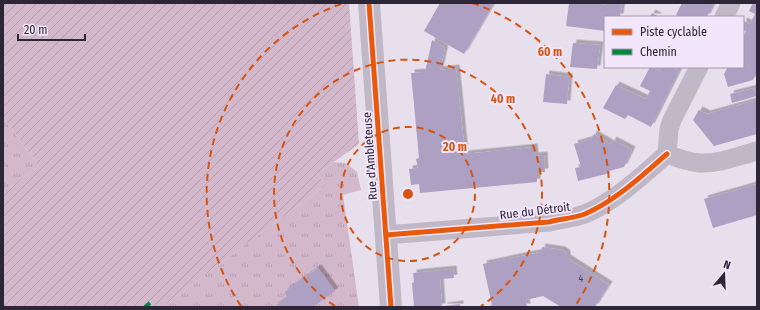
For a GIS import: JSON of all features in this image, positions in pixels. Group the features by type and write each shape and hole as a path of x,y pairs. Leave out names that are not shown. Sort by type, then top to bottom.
{"street":[{"name":"Rue d'Ambleteuse","path":"368,3 391,307"},
{"path":"724,16 731,3"},
{"path":"698,68 672,120 669,129 667,154 699,163 709,163 757,151"},
{"name":"Rue du Détroit","path":"386,235 549,222 574,218 615,198 667,154"}],"green space":[{"path":"3,3 349,3 359,144 317,174 326,185 162,307 3,307 3,192 39,166 3,117"},
{"path":"3,117 39,166 3,192"},
{"path":"334,162 346,163 357,172 361,190 343,195 359,307 312,307 334,291 317,268 284,292 287,297 274,307 162,307 326,185 317,174"}],"building":[{"path":"440,3 494,3 464,54 424,31"},
{"path":"569,3 601,3 600,4 606,5 606,3 622,3 620,16 604,16 604,31 566,26"},
{"path":"682,3 714,3 708,16 676,15"},
{"path":"753,3 757,6 757,72 753,80 728,87 724,74 727,68 744,68 744,36 746,31 744,30 744,21 750,24 755,14 749,11"},
{"path":"652,13 657,16 650,16"},
{"path":"432,40 445,48 440,70 456,68 465,154 534,147 535,156 544,155 545,172 537,172 537,182 420,193 419,184 411,185 409,169 418,168 416,159 419,158 411,73 425,72"},
{"path":"573,43 600,45 597,69 570,67"},
{"path":"649,68 654,68 660,71 662,68 673,68 679,71 651,127 628,115 625,119 603,108 616,85 646,99 650,91 640,86"},
{"path":"546,74 569,77 567,104 543,102"},
{"path":"754,88 757,96 732,103 730,94"},
{"path":"757,100 757,134 714,146 693,120 699,110 707,114"},
{"path":"594,134 611,144 613,140 632,150 624,167 609,171 610,173 578,181 575,168 581,167 574,144 591,139"},
{"path":"757,184 757,215 713,228 704,199"},
{"path":"542,247 562,250 567,254 567,258 609,285 595,307 561,307 543,296 526,300 527,307 486,307 492,305 483,264 541,252"},
{"path":"318,268 335,291 313,307 274,307 287,297 284,292"},
{"path":"453,269 454,278 440,279 442,307 414,307 412,283 414,282 413,273"},
{"path":"460,304 460,307 444,307 444,306"}],"marked path":[{"path":"145,307 150,303"}],"cycle path":[{"path":"369,3 391,307"},
{"path":"386,235 549,222 585,214 618,195 667,154"}]}
